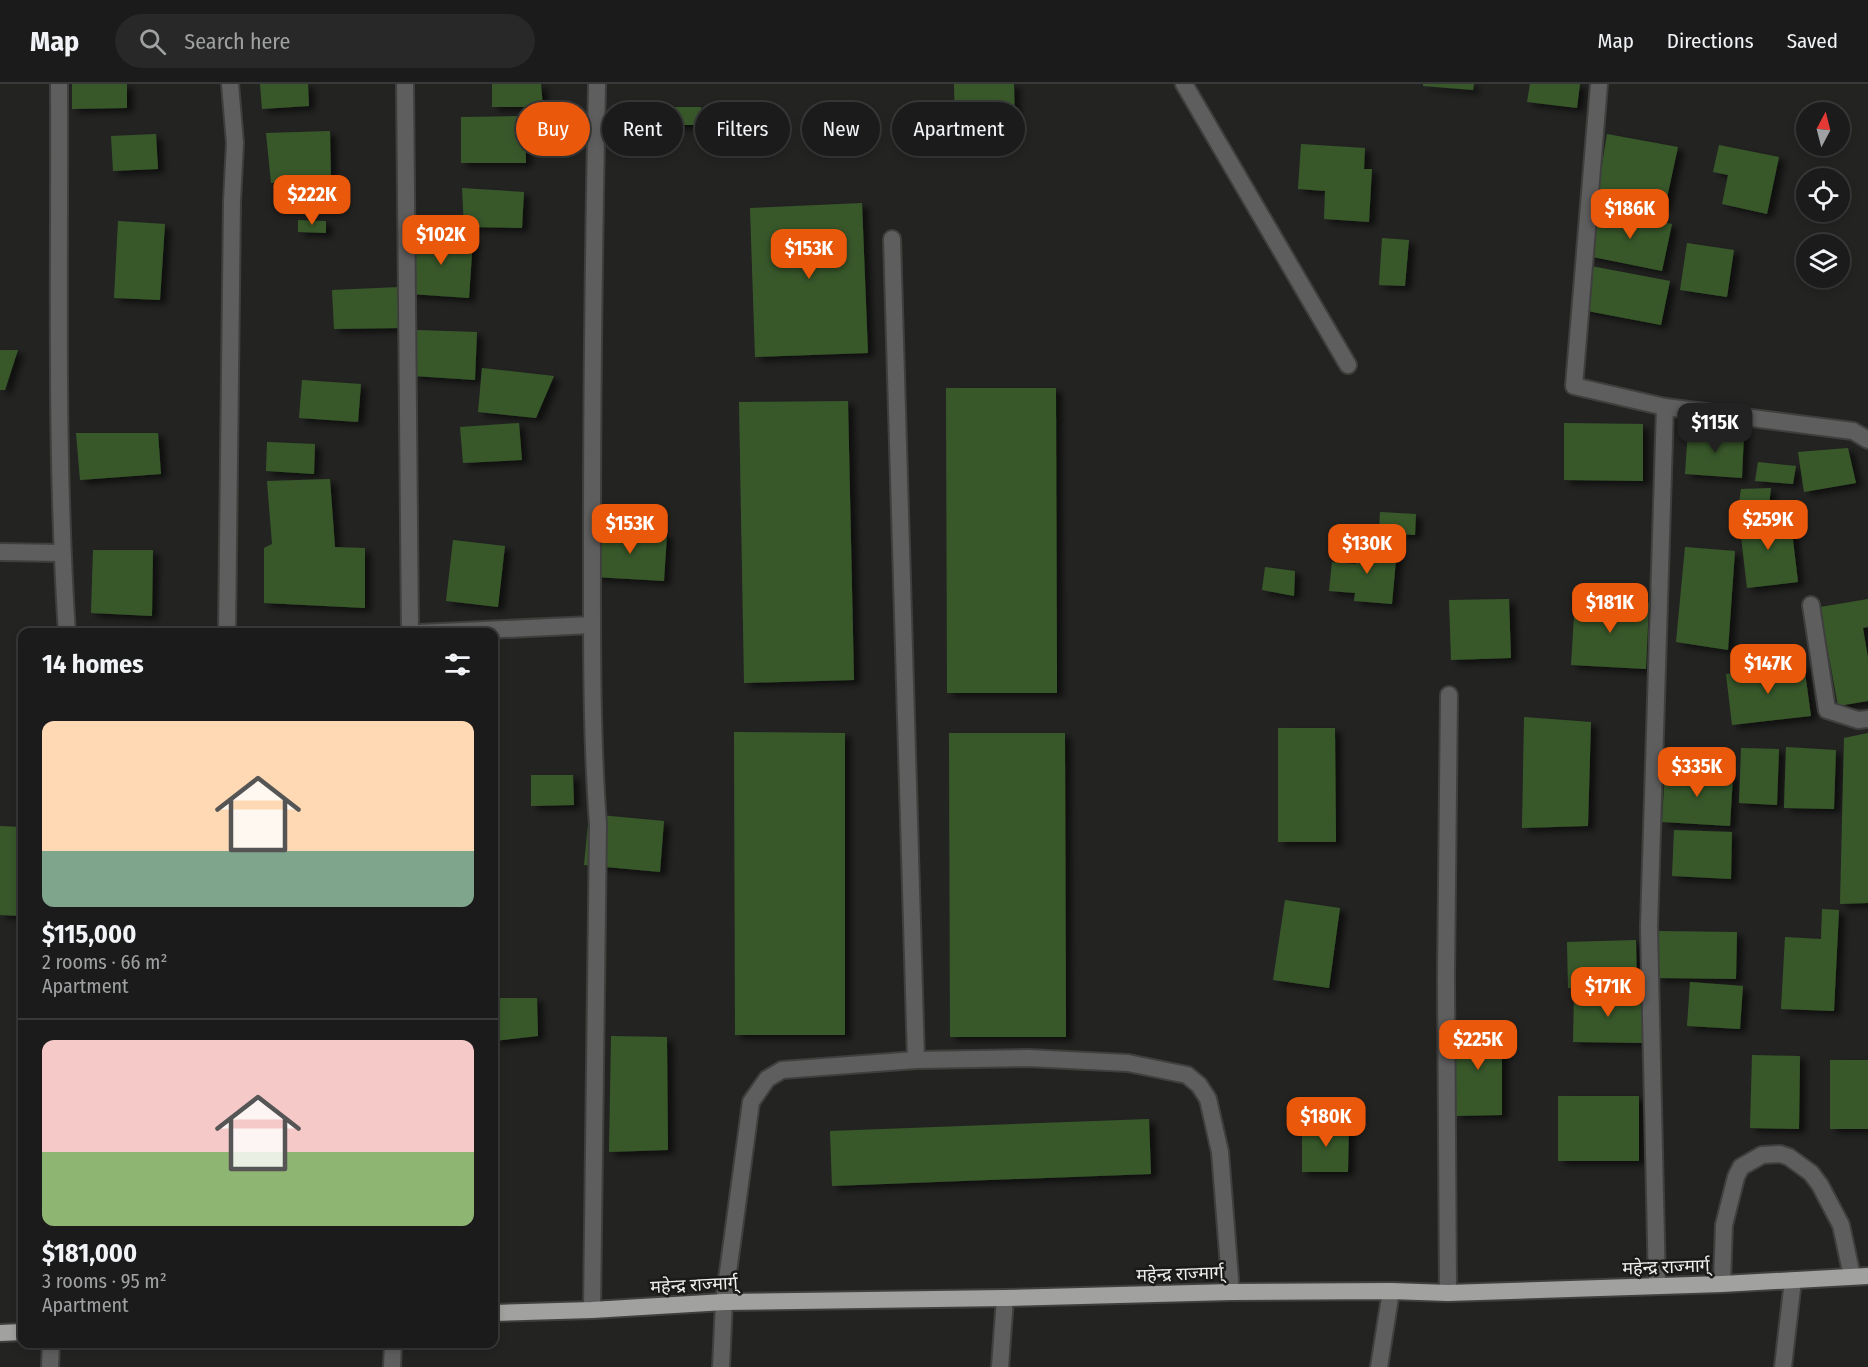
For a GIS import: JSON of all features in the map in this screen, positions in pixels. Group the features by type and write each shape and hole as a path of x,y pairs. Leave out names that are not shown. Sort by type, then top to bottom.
{"highway":[{"name":"महेन्द्र राज्मार्ग्","path":"498,1314 724,1302 1231,1292 1448,1293 1722,1284 1860,1276"},
{"path":"0,1333 18,1332"}],"street":[{"path":"59,84 59,408 62,553 68,628"},
{"path":"227,628 232,201 235,143 230,84"},
{"path":"405,84 410,628"},
{"path":"592,1310 598,825 593,759 592,624 592,375 597,84"},
{"path":"1184,84 1348,365"},
{"path":"1599,84 1574,386 1665,407 1853,431 1868,440"},
{"path":"892,239 916,1060"},
{"path":"1657,1286 1649,927 1665,407"},
{"path":"0,552 62,553"},
{"path":"1811,605 1827,710 1858,720 1868,719"},
{"path":"498,629 592,624"},
{"path":"1448,1293 1446,965 1449,695"},
{"path":"721,1367 724,1302 751,1102 768,1079 782,1070 916,1060 1028,1058 1128,1063 1187,1075 1199,1085 1208,1099 1220,1152 1231,1292"},
{"path":"1722,1284 1724,1225 1736,1176 1741,1167 1762,1155 1780,1154 1811,1173 1841,1225 1860,1276"},
{"path":"1783,1367 1793,1280"},
{"path":"1379,1367 1390,1291"},
{"path":"1000,1367 1005,1298"},
{"path":"50,1367 51,1348"},
{"path":"392,1367 393,1348"}],"building":[{"path":"72,84 127,84 127,108 72,109"},
{"path":"260,84 308,84 309,106 262,109"},
{"path":"492,84 541,84 543,102 516,102 516,107 492,107"},
{"path":"954,84 1014,84 1014,102 954,102"},
{"path":"1423,84 1474,84 1473,90 1423,86"},
{"path":"1530,84 1580,84 1577,108 1527,102"},
{"path":"683,107 695,107 695,125 683,125"},
{"path":"516,116 516,156 526,156 526,163 461,163 461,117"},
{"path":"330,131 331,181 271,183 266,133"},
{"path":"156,134 158,169 113,171 111,136"},
{"path":"1607,134 1678,147 1665,207 1597,195"},
{"path":"1301,144 1365,148 1364,169 1372,169 1369,222 1324,219 1325,191 1298,189"},
{"path":"1719,145 1779,157 1767,214 1722,204 1728,175 1713,172"},
{"path":"462,188 524,192 522,228 464,227"},
{"path":"862,203 868,353 755,357 750,208"},
{"path":"1598,209 1672,224 1662,271 1588,256"},
{"path":"298,220 326,221 326,233 298,232"},
{"path":"118,221 165,224 160,300 114,298"},
{"path":"414,234 473,239 469,298 410,294"},
{"path":"1382,238 1409,240 1405,286 1379,285"},
{"path":"1687,243 1734,250 1727,297 1680,290"},
{"path":"1591,266 1670,281 1661,325 1582,310"},
{"path":"400,287 402,328 334,329 332,290"},
{"path":"416,330 477,332 475,380 413,376"},
{"path":"0,350 18,350 5,390 0,390"},
{"path":"482,368 554,376 536,418 478,412"},
{"path":"302,380 361,384 358,422 299,418"},
{"path":"946,388 1056,388 1057,693 947,693"},
{"path":"848,401 854,680 744,683 739,402"},
{"path":"519,423 522,460 463,463 460,427"},
{"path":"1564,423 1643,424 1643,481 1564,480"},
{"path":"1688,430 1744,434 1742,478 1685,474"},
{"path":"76,433 158,433 161,474 80,480"},
{"path":"267,442 315,444 314,474 266,471"},
{"path":"1848,448 1856,483 1804,492 1798,452"},
{"path":"1758,462 1796,466 1793,484 1755,481"},
{"path":"330,479 335,547 365,548 365,608 264,603 264,548 272,544 267,481"},
{"path":"1771,488 1769,506 1738,509 1741,489"},
{"path":"1380,512 1416,514 1415,535 1379,533"},
{"path":"1790,514 1798,582 1747,588 1739,519"},
{"path":"597,529 667,534 664,581 594,577"},
{"path":"453,540 505,546 498,607 446,601"},
{"path":"1358,545 1397,549 1392,604 1354,601 1355,593 1329,591 1332,562 1356,564"},
{"path":"1685,547 1735,551 1728,650 1676,642"},
{"path":"93,550 153,550 152,616 91,613"},
{"path":"1265,567 1295,571 1294,596 1262,590"},
{"path":"1509,599 1511,658 1451,660 1449,600"},
{"path":"1868,599 1868,627 1863,628 1868,658 1868,701 1838,706 1820,607"},
{"path":"1575,600 1649,603 1646,669 1571,665"},
{"path":"1804,665 1811,716 1732,725 1726,674"},
{"path":"1524,717 1591,722 1588,826 1522,828"},
{"path":"1278,728 1335,728 1336,842 1278,842"},
{"path":"734,732 845,733 845,1035 735,1035"},
{"path":"949,733 1065,733 1066,1037 950,1037"},
{"path":"1868,733 1868,903 1840,904 1844,738"},
{"path":"1786,747 1836,750 1834,809 1784,808"},
{"path":"1741,748 1779,749 1777,805 1739,803"},
{"path":"1665,771 1733,775 1730,826 1662,822"},
{"path":"531,775 573,775 574,805 531,806"},
{"path":"589,814 664,821 660,872 584,865"},
{"path":"0,826 18,827 18,916 0,915"},
{"path":"1674,830 1732,832 1731,879 1672,876"},
{"path":"1285,900 1340,908 1329,988 1273,980"},
{"path":"1822,909 1839,910 1834,1011 1781,1009 1785,937 1821,939"},
{"path":"1657,931 1737,932 1736,979 1657,978"},
{"path":"1636,940 1637,987 1568,988 1567,942"},
{"path":"1690,982 1743,986 1740,1029 1687,1026"},
{"path":"1574,994 1643,994 1643,1043 1573,1042"},
{"path":"498,998 537,998 538,1036 498,1041"},
{"path":"1454,1026 1502,1026 1502,1115 1455,1116"},
{"path":"611,1036 667,1037 668,1150 609,1152"},
{"path":"1752,1055 1800,1056 1799,1129 1750,1128"},
{"path":"1830,1060 1868,1060 1868,1129 1830,1129"},
{"path":"1558,1096 1639,1096 1639,1161 1558,1161"},
{"path":"1149,1119 1151,1174 832,1186 830,1131"},
{"path":"1330,1120 1349,1120 1348,1172 1302,1172 1302,1128 1330,1128"}]}
